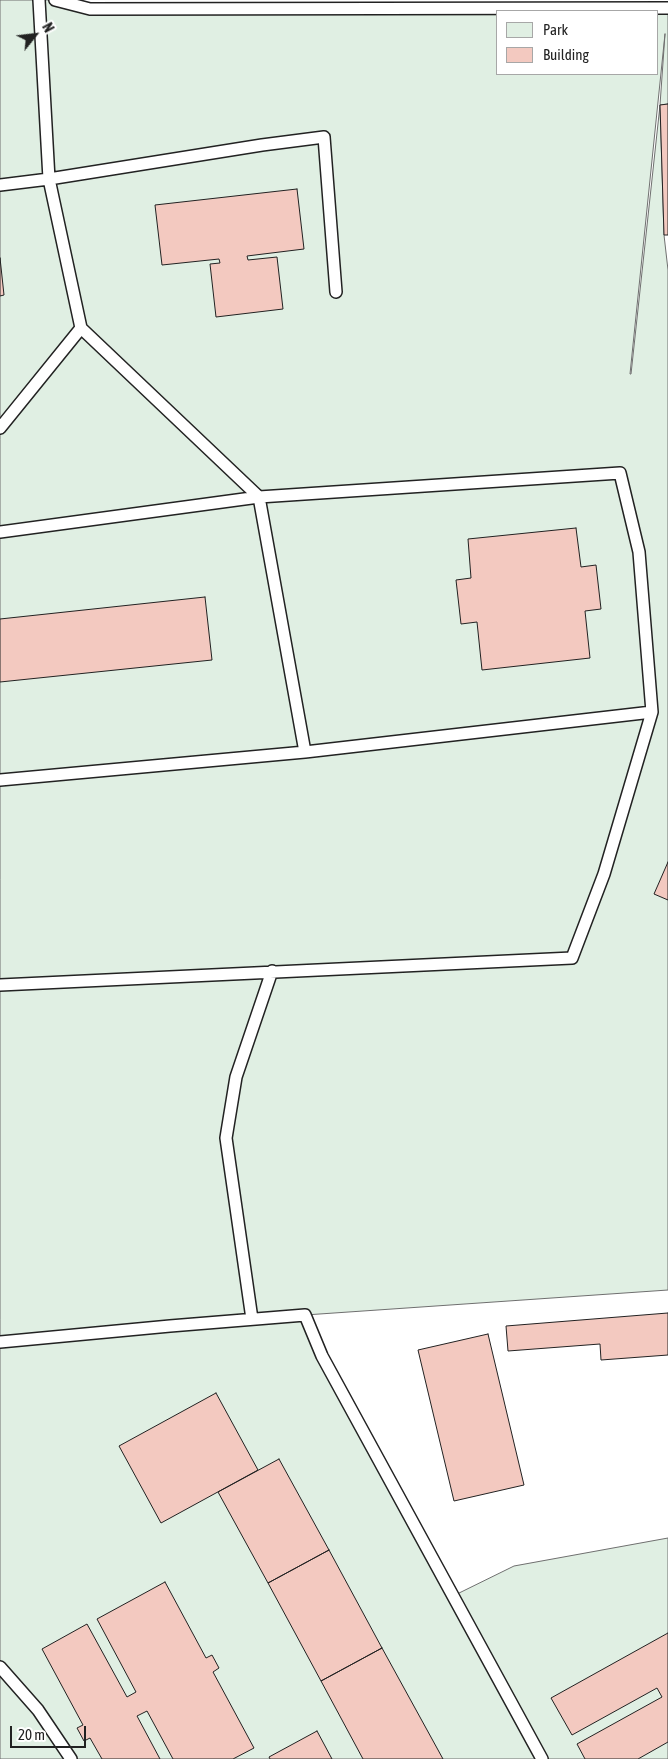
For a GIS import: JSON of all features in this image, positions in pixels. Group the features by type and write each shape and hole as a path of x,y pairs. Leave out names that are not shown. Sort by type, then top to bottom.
{"lane":[{"path":"39,0 49,179 81,328 259,497 305,752"},
{"path":"55,0 90,9 668,8"},
{"path":"0,185 49,179 262,144 324,137 336,292"},
{"path":"0,428 81,328"},
{"path":"0,532 259,497 620,473 639,552 652,712 604,874 572,958 0,985"},
{"path":"0,780 305,752 652,712"},
{"path":"252,1319 226,1138 236,1077 272,971"},
{"path":"0,1342 305,1315 322,1356 542,1759"},
{"path":"0,1667 38,1710 71,1759"}],"green space":[{"path":"0,0 55,0 90,9 668,8 668,104 660,105 664,235 668,270 668,1290 305,1315 453,1596 514,1566 668,1538 668,1759 0,1759","holes":["665,34 660,105 630,374"]}],"building":[{"path":"668,104 668,235 664,235 660,105"},
{"path":"297,189 304,249 247,256 248,260 277,257 283,309 216,317 210,264 220,263 219,259 162,265 155,205"},
{"path":"0,258 4,295 0,296"},
{"path":"576,528 581,567 596,565 601,609 585,611 590,658 482,670 477,622 461,624 456,580 471,578 468,539"},
{"path":"205,597 212,660 0,682 0,619"},
{"path":"668,862 668,900 654,894"},
{"path":"668,1313 668,1355 601,1360 600,1344 508,1351 506,1326"},
{"path":"488,1334 524,1485 454,1501 418,1350"},
{"path":"216,1393 258,1470 161,1523 119,1446"},
{"path":"279,1459 329,1550 268,1583 218,1492"},
{"path":"329,1550 382,1648 321,1681 268,1583"},
{"path":"165,1582 206,1658 212,1655 219,1668 213,1672 254,1748 233,1759 173,1759 147,1711 137,1716 160,1759 102,1759 90,1738 84,1741 77,1728 83,1725 42,1649 87,1624 127,1697 136,1692 97,1619"},
{"path":"668,1633 668,1742 638,1759 585,1759 577,1744 662,1697 657,1688 572,1735 551,1698"},
{"path":"382,1648 443,1759 363,1759 321,1681"},
{"path":"317,1731 332,1759 270,1759 269,1757"}]}
